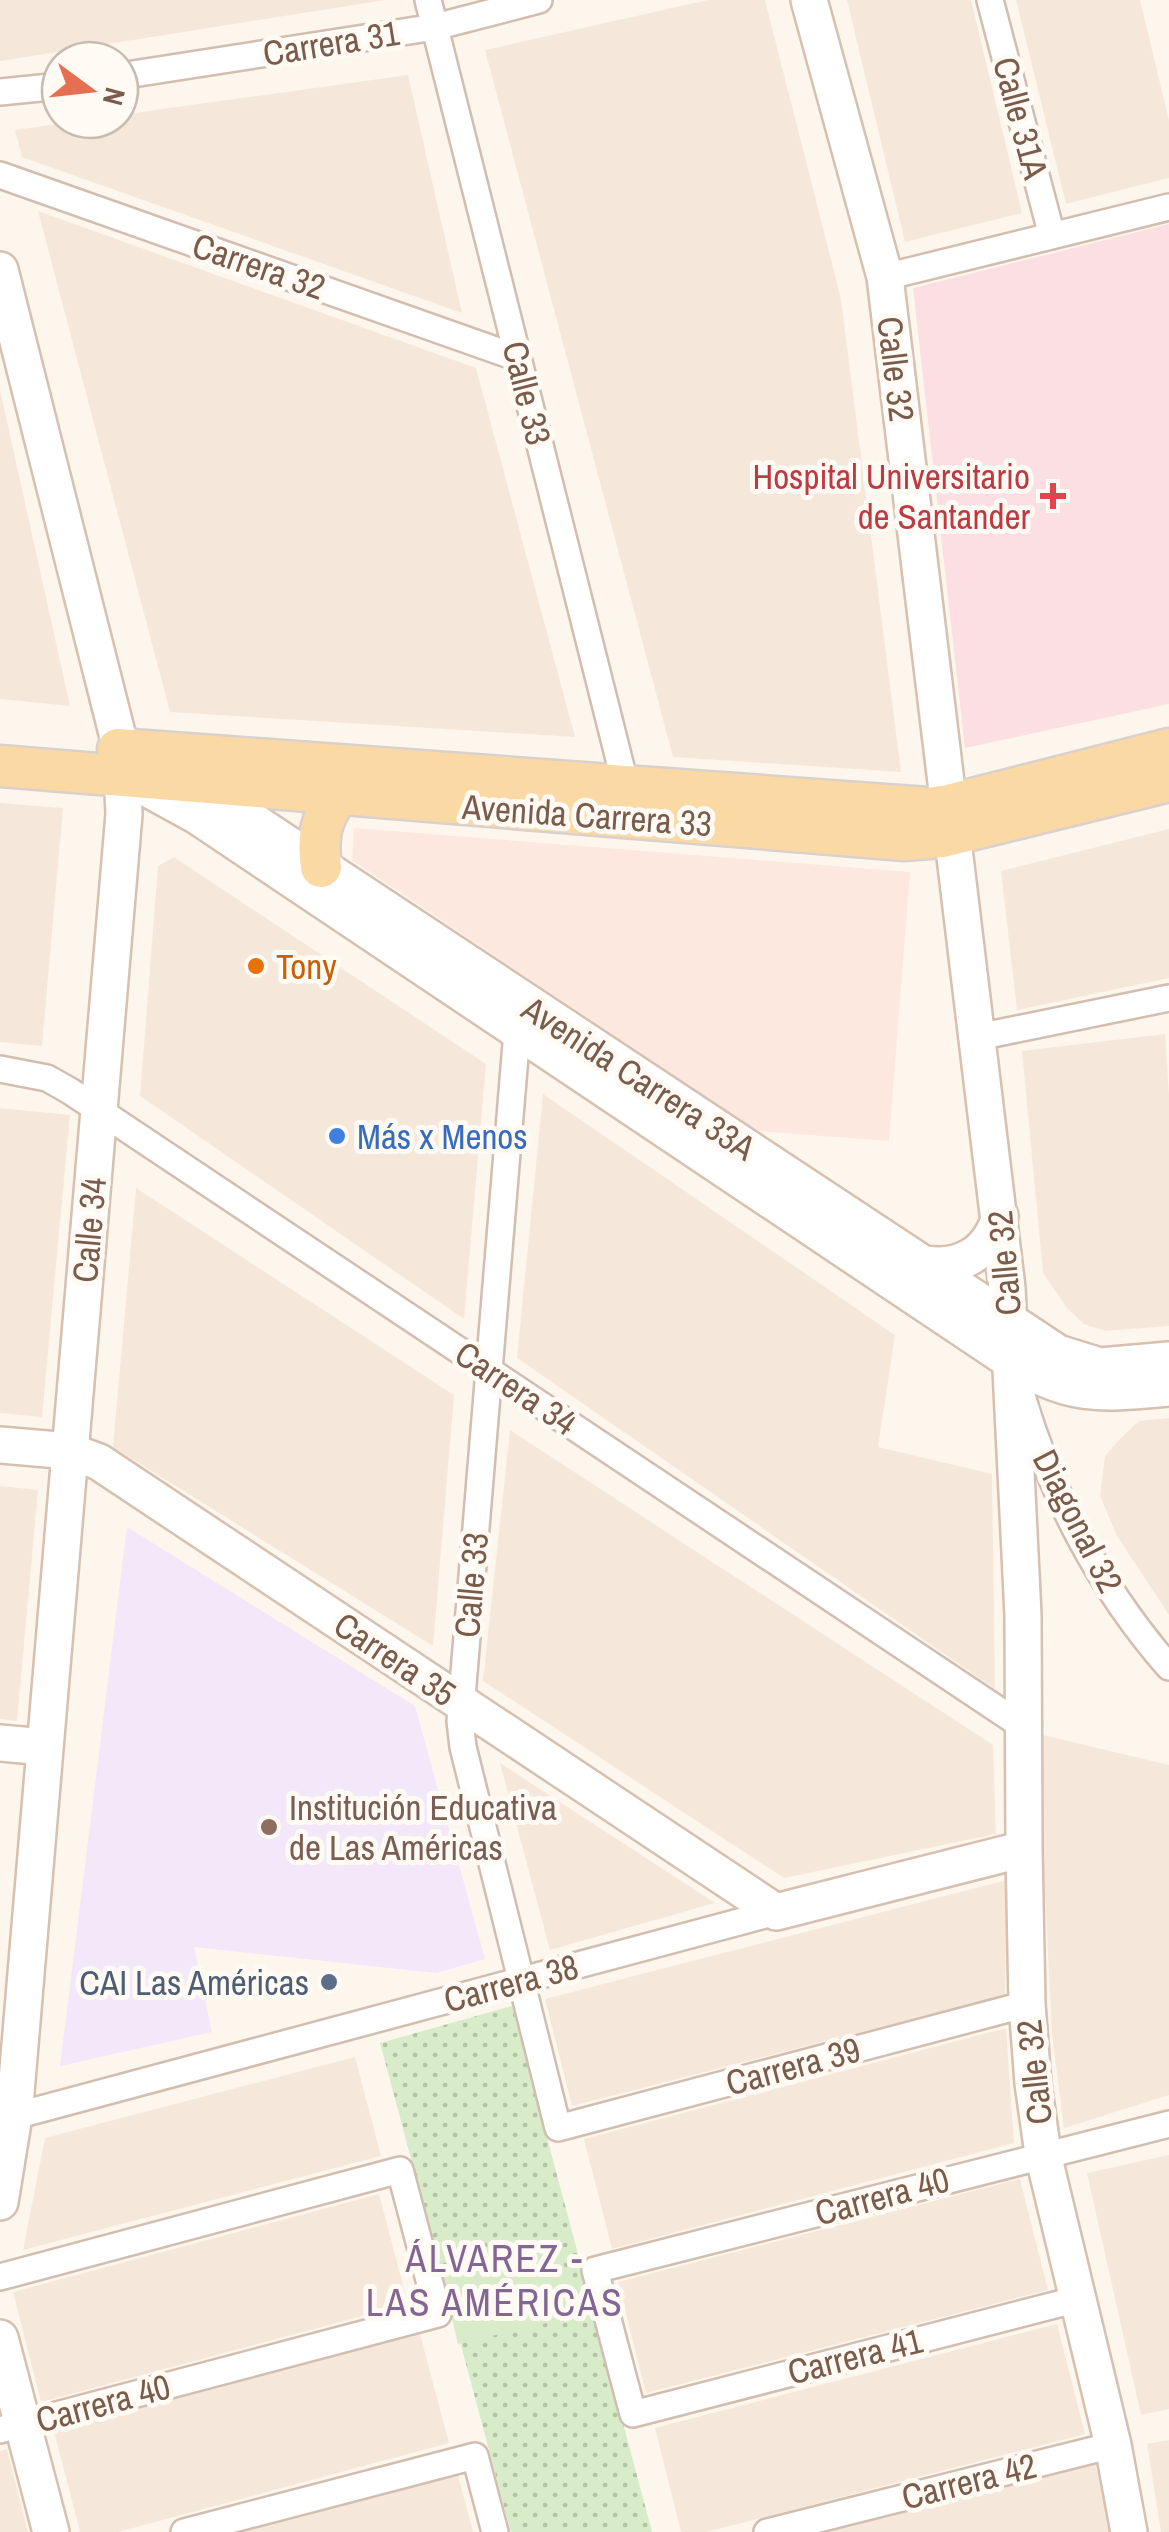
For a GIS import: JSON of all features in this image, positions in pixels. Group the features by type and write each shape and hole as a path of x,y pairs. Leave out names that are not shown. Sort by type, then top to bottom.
{"main road":[{"name":"Avenida Carrera 33","path":"0,738 123,763 200,784 904,840 930,840 951,820 1169,749"},
{"name":"Avenida Carrera 33","path":"0,766 123,763 626,787 897,807 951,820 1169,781"},
{"path":"320,867 320,830 338,796"}],"street":[{"name":"Calle 33","path":"428,0 626,787"},
{"name":"Carrera 31","path":"140,73 435,27 539,0"},
{"name":"Calle 32","path":"809,0 885,277 1000,1216 1009,1322 1024,1615 1027,2004 1043,2154 1113,2445 1129,2532"},
{"name":"Calle 31A","path":"990,0 1052,236"},
{"path":"0,92 40,88"},
{"name":"Carrera 32","path":"0,175 518,358"},
{"path":"885,277 1169,207"},
{"name":"Calle 34","path":"0,270 123,763 124,814 44,1747 0,2202"},
{"name":"Avenida Carrera 33A","path":"123,763 196,816 1058,1352 1085,1363 1116,1365 1169,1360"},
{"name":"Avenida Carrera 33A","path":"200,784 320,867 532,1025 1012,1362 1052,1384 1078,1391 1169,1388"},
{"path":"978,1037 1169,998"},
{"name":"Calle 33","path":"532,1025 489,1370 461,1702 463,1747 558,2128"},
{"name":"Carrera 34","path":"0,1069 47,1078 99,1110 1024,1726"},
{"path":"920,1263 949,1265 971,1257 990,1240 1000,1216"},
{"name":"Diagonal 32","path":"1012,1362 1036,1444 1059,1498 1126,1611 1169,1667"},
{"name":"Carrera 35","path":"0,1445 70,1451 114,1471 776,1912"},
{"path":"0,1743 44,1747"},
{"name":"Carrera 38","path":"7,2118 1024,1849"},
{"name":"Carrera 39","path":"558,2128 1027,2004"},
{"name":"Carrera 40","path":"633,2414 595,2270 1169,2124"},
{"name":"Carrera 40","path":"0,2277 400,2170 438,2314 11,2427"},
{"name":"Carrera 41","path":"633,2414 1078,2299"},
{"path":"0,2338 11,2427 51,2532"},
{"name":"Carrera 42","path":"767,2532 1113,2445"},
{"path":"184,2532 475,2456 495,2532"}],"shaded area":[{"path":"0,0 386,0 133,40 40,40 40,55 0,61"},
{"path":"708,0 765,0 841,299 901,772 673,757 485,50"},
{"path":"847,0 971,0 1022,213 905,242"},
{"path":"1016,0 1140,0 1169,120 1169,178 1066,204"},
{"path":"408,75 462,313 22,157 15,130 40,126 40,140 140,140 140,112"},
{"path":"38,211 476,368 575,737 170,712"},
{"name":"Hospital Universitario de Santander","path":"1169,224 1169,704 965,748 913,288"},
{"path":"0,390 70,706 0,699"},
{"path":"0,803 63,808 42,1046 0,1042"},
{"path":"354,828 910,872 889,1141 756,1131 352,860"},
{"path":"1169,829 1169,978 1017,1010 1001,871"},
{"path":"174,857 486,1064 464,1319 140,1096 158,866"},
{"path":"1165,1034 1169,1095 1169,1326 1105,1331 1084,1324 1067,1308 1043,1273 1022,1051"},
{"path":"543,1094 895,1335 878,1447 992,1474 995,1689 517,1358"},
{"path":"0,1108 70,1115 42,1417 0,1413"},
{"path":"136,1188 454,1395 433,1646 113,1447"},
{"path":"1169,1418 1169,1615 1117,1536 1100,1496 1105,1456 1119,1440 1139,1421"},
{"path":"510,1430 993,1745 996,1834 784,1878 483,1681"},
{"path":"0,1486 38,1490 17,1721 0,1719"},
{"name":"Institución Educativa de Las Américas","path":"127,1527 415,1706 485,1959 436,1973 194,1947 212,2032 60,2066"},
{"path":"1043,1735 1169,1765 1169,2095 1064,2128 1052,2034 1042,1835"},
{"path":"500,1763 715,1903 550,1950"},
{"path":"1007,1880 1005,1995 572,2106 545,1999"},
{"path":"1006,2028 1014,2143 612,2249 584,2139"},
{"path":"355,2057 381,2156 23,2250 45,2138"},
{"path":"1169,2155 1169,2409 1141,2415 1087,2173"},
{"path":"1020,2179 1048,2290 646,2393 618,2282"},
{"path":"379,2194 408,2304 41,2402 13,2292"},
{"path":"1057,2324 1085,2434 707,2532 681,2532 655,2428"},
{"path":"420,2334 449,2443 118,2532 80,2532 54,2431"},
{"path":"1169,2440 1169,2532 1161,2532 1147,2444"},
{"path":"7,2449 28,2532 0,2532 0,2451"},
{"path":"1095,2463 1112,2532 829,2532"},
{"path":"458,2475 473,2532 244,2532"}],"green space":[{"path":"512,2006 652,2532 511,2532 380,2043"},
{"path":"558,2239 576,2316 458,2344 440,2266"}],"place":[{"name":"Hospital Universitario de Santander","path":"1053,496"},
{"name":"Tony","path":"256,966"},
{"name":"Más x Menos","path":"337,1136"},
{"name":"Institución Educativa de Las Américas","path":"269,1827"},
{"name":"CAI Las Américas","path":"329,1982"}],"district":[{"name":"ÁLVAREZ - LAS AMÉRICAS","path":"495,2280"}]}
